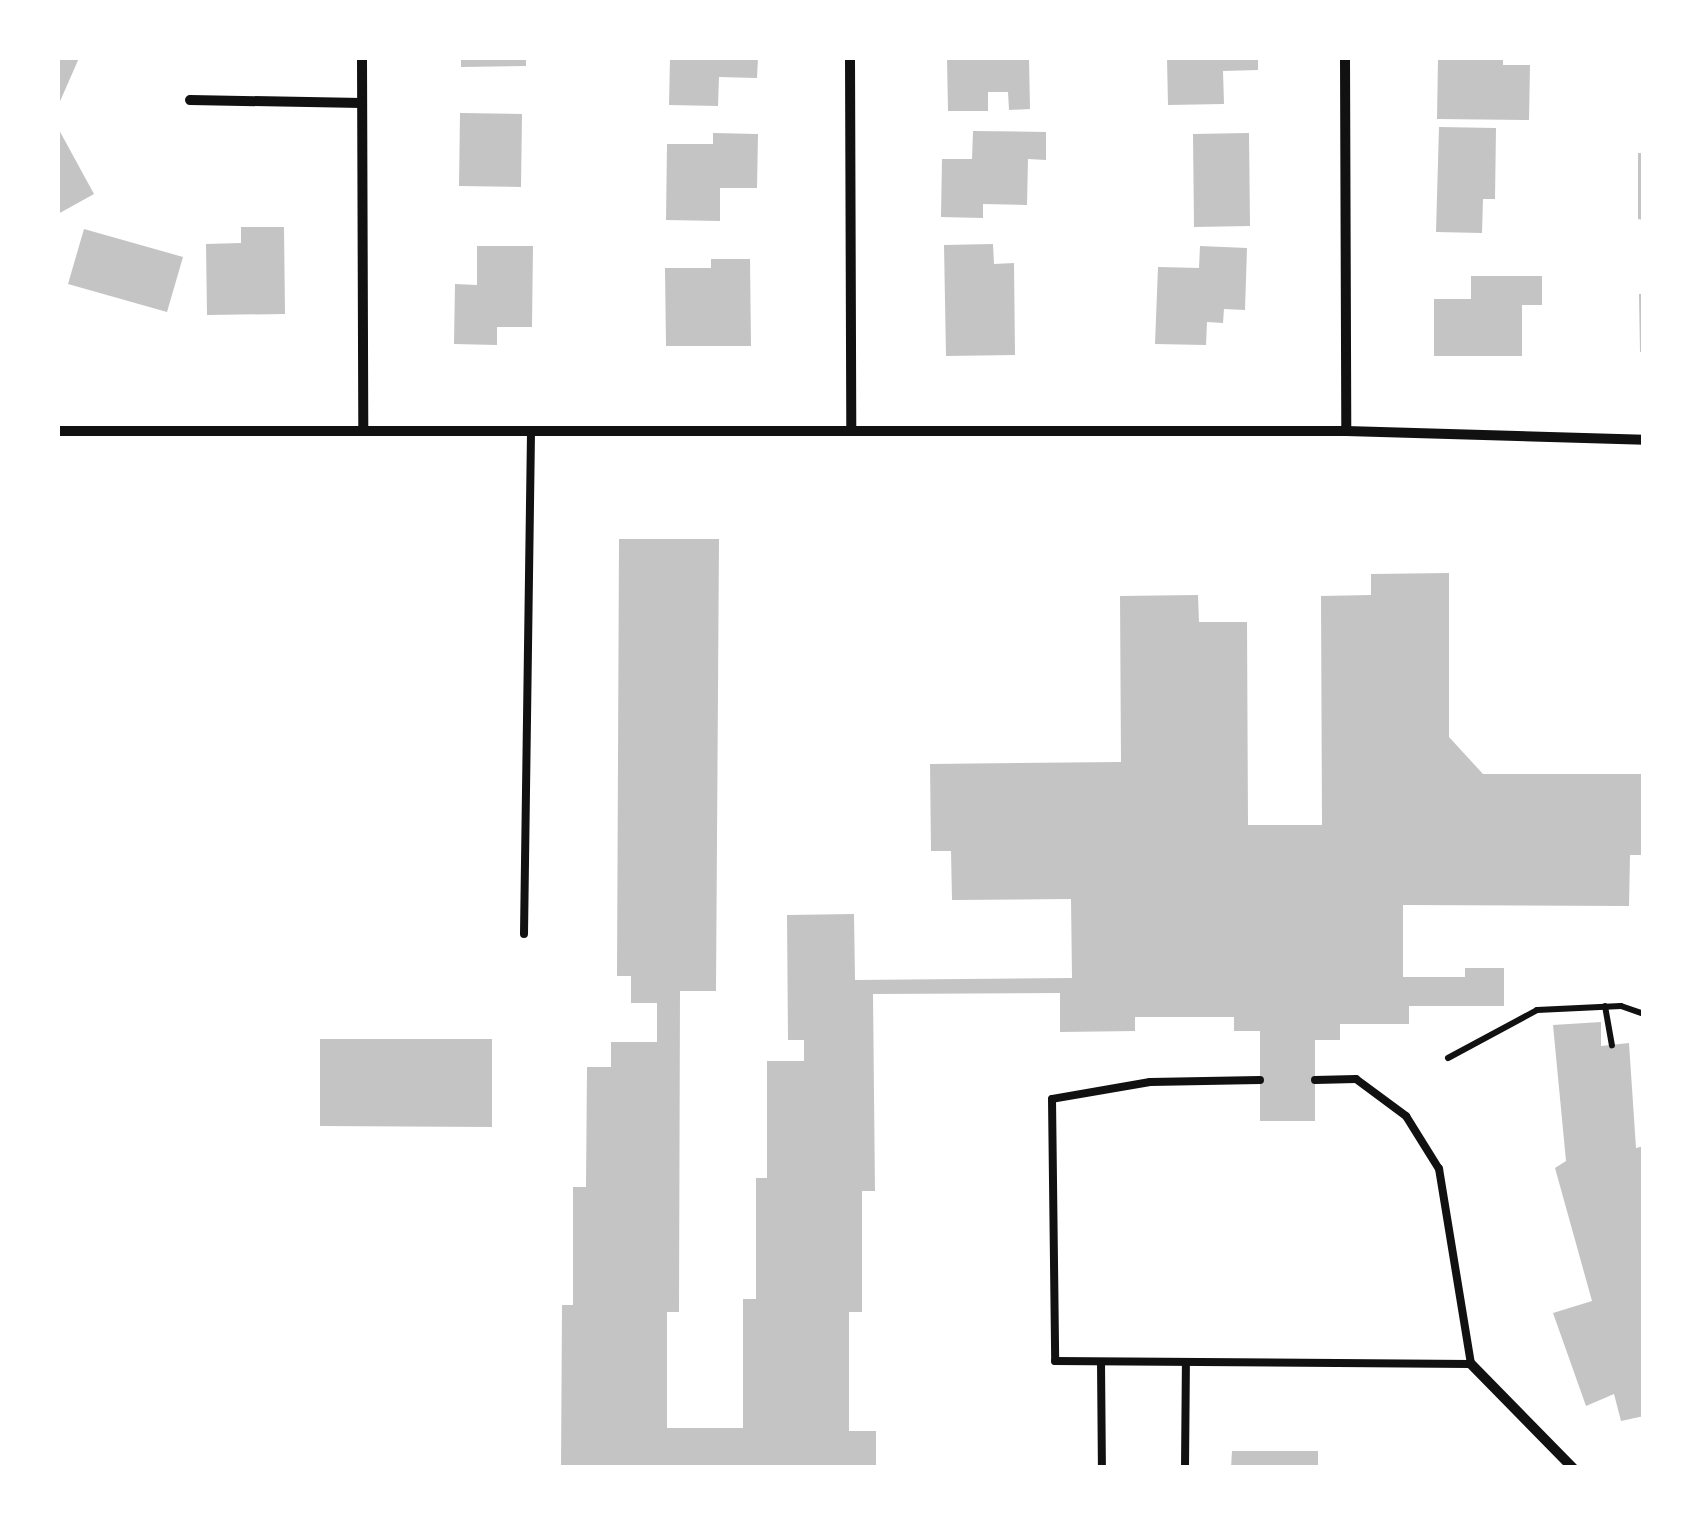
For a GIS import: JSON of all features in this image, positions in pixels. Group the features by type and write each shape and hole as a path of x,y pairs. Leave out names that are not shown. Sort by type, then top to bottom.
{"street":[{"path":"362,58 363,429"},
{"path":"850,58 851,431"},
{"path":"1345,58 1346,431"},
{"path":"190,100 362,103"},
{"path":"58,431 1346,431 1644,440"},
{"path":"1471,1364 1573,1468"}],"lane":[{"path":"524,934 531,430"},
{"path":"1260,1080 1150,1082 1052,1100 1055,1361 1471,1364 1439,1169 1406,1116 1356,1079 1315,1080"},
{"path":"1101,1362 1102,1468"},
{"path":"1184,1468 1186,1362"}],"path":[{"path":"1448,1058 1537,1010 1606,1006 1644,1014"},
{"path":"1606,1006 1612,1045"}],"building":[{"path":"58,58 79,58 58,106"},
{"path":"461,58 526,58 526,66 461,67"},
{"path":"670,58 758,58 757,78 719,77 718,106 669,105"},
{"path":"947,58 1029,58 1030,109 1009,110 1008,92 988,92 988,111 948,111"},
{"path":"1167,58 1258,58 1258,70 1223,71 1224,104 1168,105"},
{"path":"1438,58 1503,58 1503,65 1530,65 1529,120 1437,119"},
{"path":"460,113 522,114 521,187 459,186"},
{"path":"1439,127 1496,128 1495,199 1483,199 1482,233 1436,232"},
{"path":"58,128 94,194 58,214"},
{"path":"973,131 1046,132 1046,160 1028,159 1027,205 983,204 983,218 941,217 942,159 972,159"},
{"path":"713,133 758,134 757,188 720,188 720,221 666,220 667,144 713,144"},
{"path":"1249,133 1250,226 1194,227 1193,134"},
{"path":"1638,153 1644,153 1644,220 1638,219"},
{"path":"241,227 284,227 285,314 207,315 206,244 241,243"},
{"path":"84,229 183,257 167,312 68,284"},
{"path":"993,244 994,264 1014,263 1015,355 946,356 944,245"},
{"path":"477,246 533,246 532,327 497,327 497,345 454,344 455,284 477,285"},
{"path":"1200,246 1247,248 1245,310 1224,309 1223,323 1207,322 1206,345 1155,344 1158,267 1199,268"},
{"path":"711,259 750,259 751,346 666,346 665,268 711,268"},
{"path":"1471,276 1542,276 1542,305 1522,305 1522,356 1434,356 1434,299 1471,299"},
{"path":"1639,294 1644,294 1644,352 1640,352"},
{"path":"619,539 719,539 716,991 680,991 679,1312 667,1312 667,1428 743,1428 743,1299 756,1299 756,1178 767,1178 767,1061 804,1061 804,1040 788,1040 787,915 854,914 855,980 1072,978 1071,899 952,900 951,851 931,851 930,764 1121,762 1120,596 1198,595 1199,622 1247,622 1248,825 1322,825 1321,596 1371,595 1371,574 1449,573 1449,737 1483,774 1644,774 1644,855 1630,855 1629,906 1403,905 1403,977 1465,977 1465,968 1504,968 1504,1006 1409,1006 1409,1024 1340,1024 1340,1040 1315,1040 1315,1121 1260,1121 1260,1031 1234,1031 1234,1017 1135,1017 1135,1031 1060,1032 1060,993 873,994 875,1191 862,1191 862,1312 849,1312 849,1431 876,1431 876,1468 561,1468 562,1305 573,1305 573,1187 586,1187 587,1067 611,1067 611,1042 657,1042 657,1003 631,1003 631,976 617,976"},
{"path":"1601,1022 1601,1046 1629,1043 1636,1148 1644,1146 1644,1416 1621,1421 1614,1394 1586,1406 1553,1313 1592,1301 1555,1168 1566,1161 1553,1025"},
{"path":"320,1039 492,1039 492,1127 320,1126"},
{"path":"1232,1451 1318,1451 1318,1468 1231,1468"}]}
